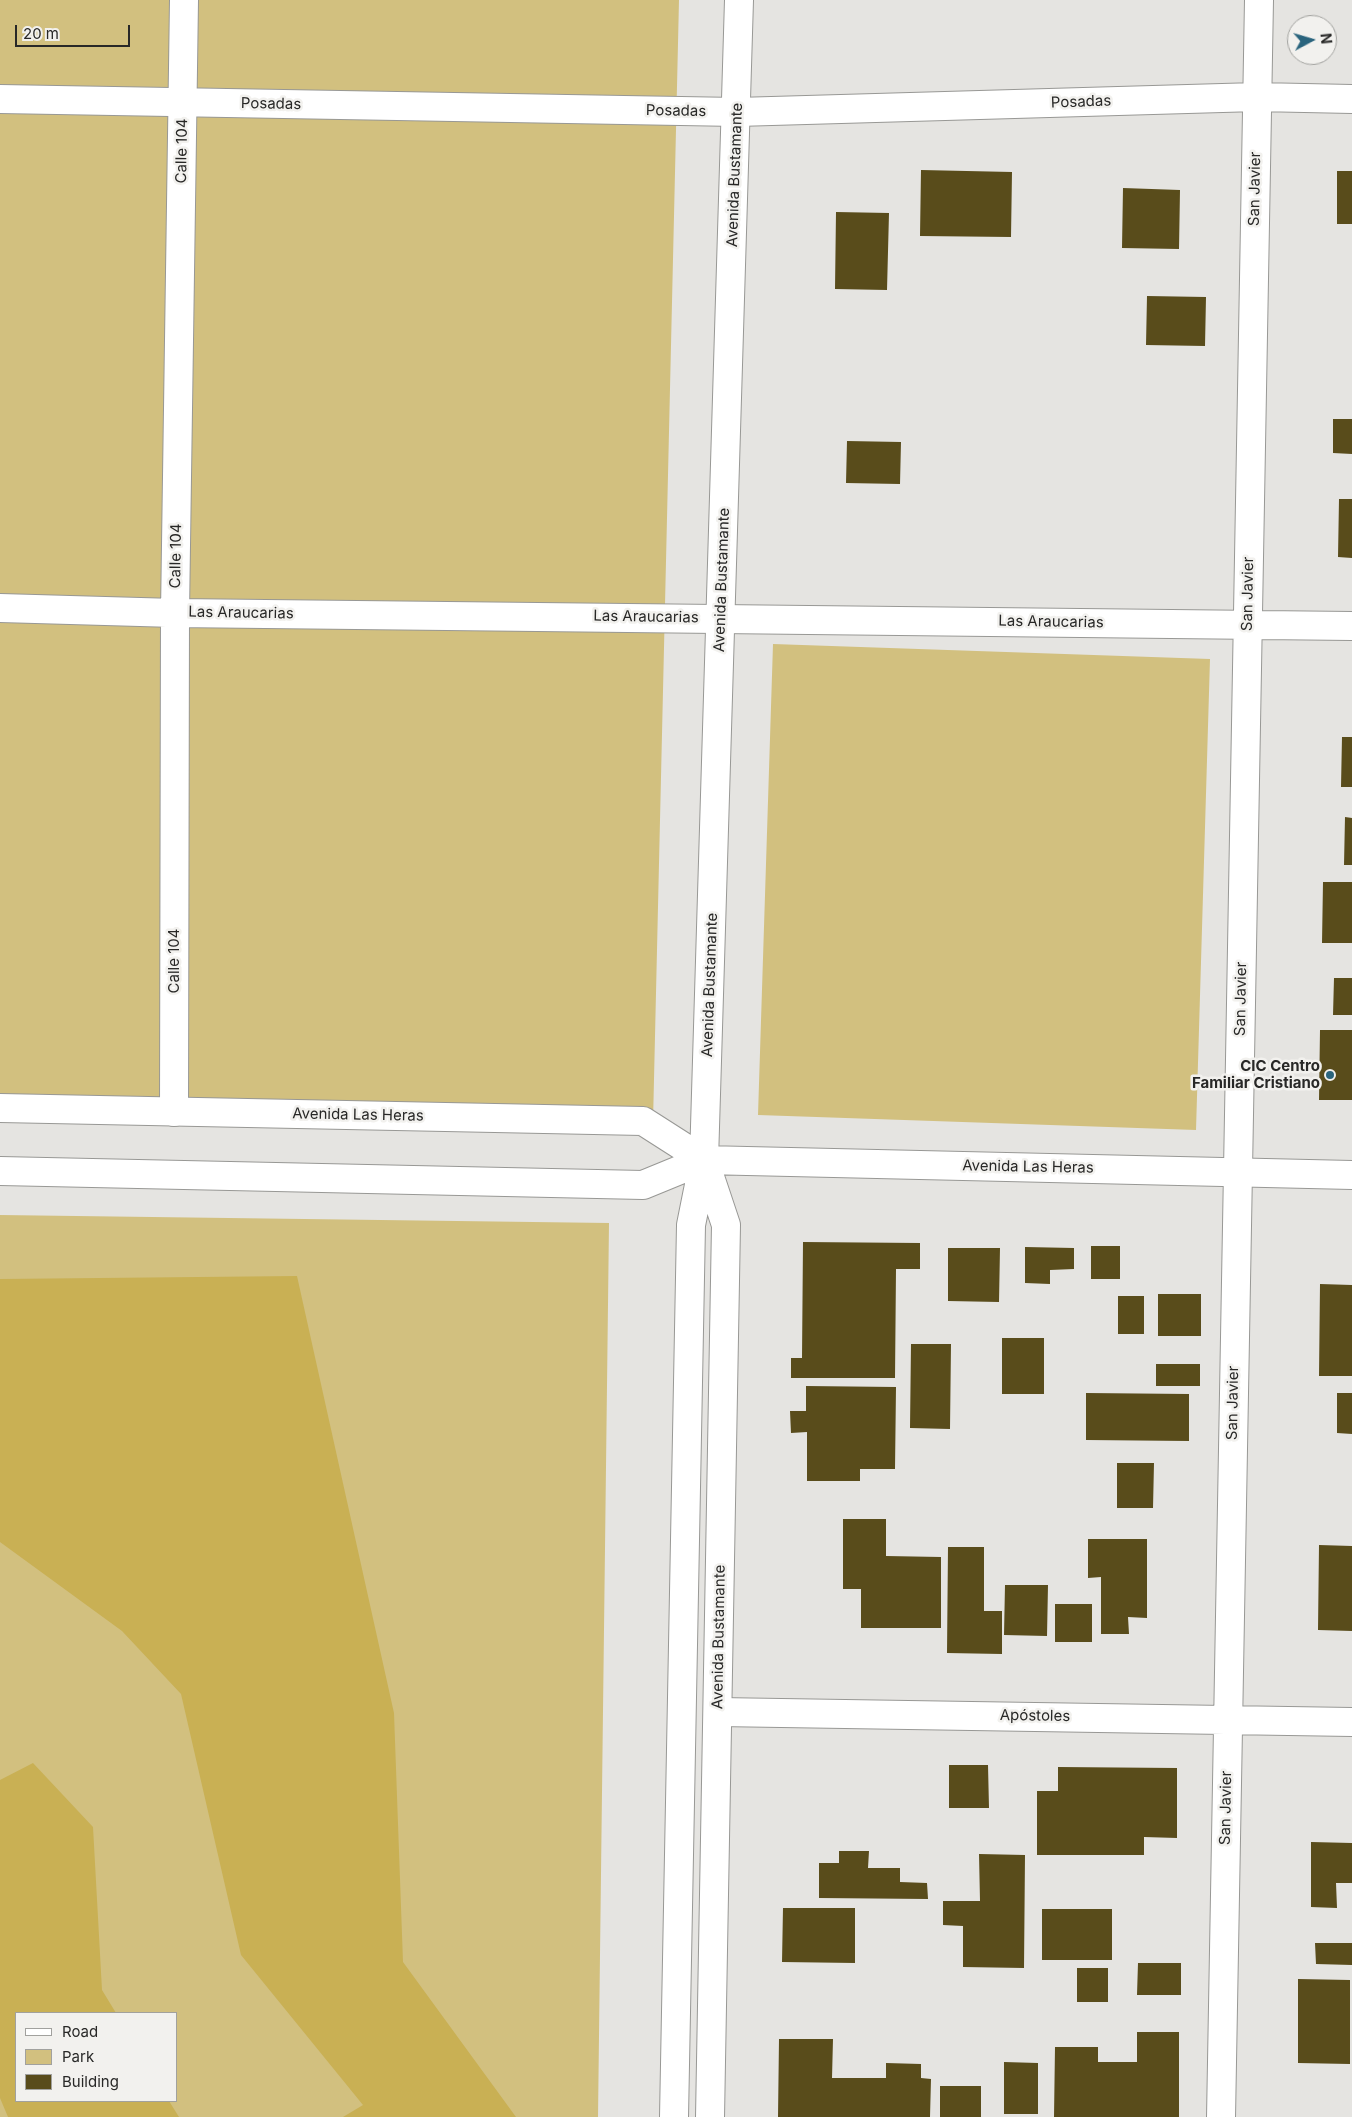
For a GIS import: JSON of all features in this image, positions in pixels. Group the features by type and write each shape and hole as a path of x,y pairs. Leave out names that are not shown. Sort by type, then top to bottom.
{"street":[{"name":"Calle 104","path":"174,1112 175,613 184,0"},
{"name":"Avenida Bustamante","path":"674,2117 691,1225 704,1160 739,0"},
{"name":"San Javier","path":"1221,2117 1259,0"},
{"name":"Posadas","path":"0,99 737,112 1257,97 1352,99"},
{"name":"Las Araucarias","path":"0,608 175,613 1352,626"},
{"name":"Avenida Las Heras","path":"0,1108 643,1121 704,1160"},
{"name":"Avenida Bustamante","path":"704,1160 726,1225 710,2117"},
{"name":"Avenida Las Heras","path":"0,1171 643,1185 704,1160 1352,1175"},
{"name":"Apóstoles","path":"718,1712 1352,1722"}],"green space":[{"path":"0,0 679,0 653,1122 0,1110"},
{"path":"773,644 1210,659 1196,1130 758,1115"},
{"path":"0,1215 609,1223 598,2117 0,2117"}],"shaded area":[{"path":"297,1276 394,1713 403,1962 516,2117 343,2117 363,2105 241,1955 181,1694 122,1631 0,1542 0,1279"},
{"path":"33,1763 93,1827 102,1990 115,2012 15,2012 15,2102 170,2102 179,2117 8,2117 0,2098 0,1780"}],"building":[{"path":"921,170 1012,172 1011,237 920,236"},
{"path":"1337,171 1352,171 1352,224 1337,224"},
{"path":"1123,188 1180,190 1179,249 1122,248"},
{"path":"836,212 889,213 887,290 835,289"},
{"path":"1147,296 1206,297 1205,346 1146,345"},
{"path":"1333,419 1352,419 1352,454 1333,453"},
{"path":"847,441 901,442 900,484 846,483"},
{"path":"1339,499 1352,499 1352,558 1338,557"},
{"path":"1342,737 1352,737 1352,787 1341,787"},
{"path":"1345,817 1352,818 1352,865 1344,865"},
{"path":"1323,882 1352,882 1352,943 1322,943"},
{"path":"1334,978 1352,978 1352,1015 1333,1015"},
{"path":"1320,1030 1352,1030 1352,1100 1319,1100"},
{"path":"803,1242 920,1243 920,1269 896,1269 895,1378 791,1378 791,1358 802,1358"},
{"path":"1091,1246 1120,1246 1120,1279 1091,1279"},
{"path":"1025,1247 1074,1248 1074,1269 1050,1270 1050,1284 1025,1283"},
{"path":"948,1248 1000,1248 999,1302 948,1301"},
{"path":"1320,1284 1352,1285 1352,1376 1319,1376"},
{"path":"1158,1294 1201,1294 1201,1336 1158,1336"},
{"path":"1118,1296 1144,1296 1144,1334 1118,1334"},
{"path":"1002,1338 1044,1338 1044,1394 1002,1394"},
{"path":"911,1344 951,1344 950,1429 910,1428"},
{"path":"1156,1364 1200,1364 1200,1386 1156,1386"},
{"path":"806,1386 896,1387 895,1469 860,1469 860,1481 807,1481 807,1432 791,1433 790,1411 806,1411"},
{"path":"1086,1393 1189,1394 1189,1441 1086,1440"},
{"path":"1337,1393 1352,1393 1352,1434 1337,1433"},
{"path":"1117,1463 1154,1463 1153,1508 1117,1508"},
{"path":"843,1519 886,1519 886,1556 941,1557 941,1628 861,1628 861,1589 843,1589"},
{"path":"1088,1539 1147,1539 1147,1618 1128,1617 1129,1634 1101,1634 1101,1577 1088,1578"},
{"path":"1319,1545 1352,1546 1352,1631 1318,1630"},
{"path":"948,1547 984,1547 984,1611 1002,1611 1002,1654 947,1653"},
{"path":"1005,1585 1048,1585 1047,1636 1004,1635"},
{"path":"1055,1604 1092,1604 1092,1642 1055,1642"},
{"path":"949,1765 988,1765 989,1808 949,1808"},
{"path":"1058,1767 1177,1768 1177,1838 1144,1837 1144,1855 1037,1855 1037,1791 1058,1791"},
{"path":"1311,1842 1352,1843 1352,1883 1336,1883 1337,1908 1311,1907"},
{"path":"839,1851 869,1851 868,1868 900,1868 900,1882 927,1883 928,1899 819,1898 819,1863 839,1863"},
{"path":"979,1854 1025,1855 1024,1968 963,1967 963,1926 943,1925 943,1901 980,1901"},
{"path":"783,1908 855,1908 855,1963 782,1962"},
{"path":"1042,1909 1112,1909 1112,1960 1042,1960"},
{"path":"1315,1943 1352,1943 1352,1965 1316,1964"},
{"path":"1138,1963 1181,1963 1181,1995 1137,1995"},
{"path":"1077,1968 1108,1968 1108,2002 1077,2002"},
{"path":"1298,1979 1350,1980 1350,2064 1298,2063"},
{"path":"1137,2032 1179,2032 1179,2117 1054,2117 1055,2047 1098,2047 1098,2062 1137,2062"},
{"path":"779,2039 833,2039 832,2078 886,2078 886,2063 921,2064 921,2078 931,2079 930,2117 778,2117"},
{"path":"1004,2062 1038,2063 1038,2114 1004,2114"},
{"path":"940,2086 981,2086 981,2117 940,2117"}],"place":[{"name":"CIC Centro Familiar Cristiano","path":"1330,1075"}]}
